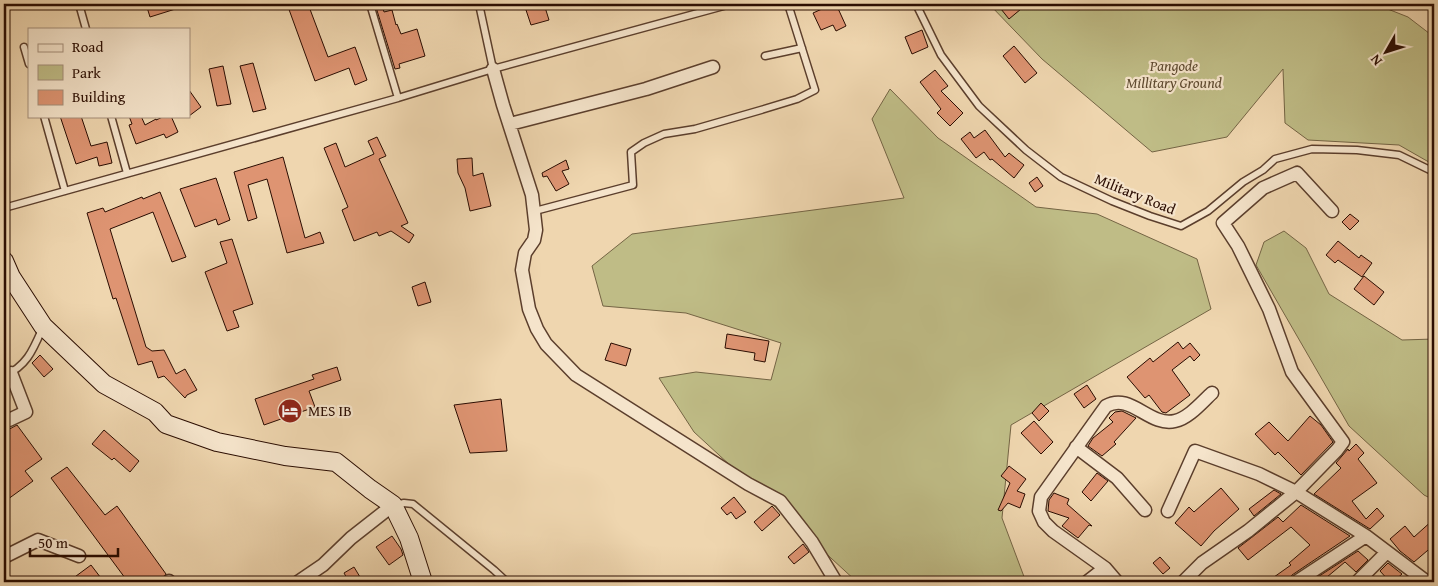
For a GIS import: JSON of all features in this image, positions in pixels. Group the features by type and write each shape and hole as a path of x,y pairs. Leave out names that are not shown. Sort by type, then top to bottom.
{"main road":[{"path":"4,261 11,277 43,326 104,384 155,412 166,424 218,442 285,456 336,462 393,505 409,538 423,582"}],"street":[{"path":"510,124 646,89 713,67"},
{"path":"494,69 532,195 535,211 535,235 534,240 525,253 522,270 529,309 537,329 546,344 576,375 748,484 780,502 812,542 836,582"},
{"path":"1183,582 1202,563 1248,531 1296,492 1343,442 1292,372 1269,308 1238,246 1223,223 1263,188 1297,173 1332,211"},
{"path":"7,375 26,412 9,420"},
{"path":"1117,582 1104,568 1053,531 1044,522 1039,511 1041,497 1106,406 1114,402 1122,402 1164,421 1174,421 1184,417 1212,394"},
{"path":"1076,447 1117,478 1145,510"},
{"path":"1168,511 1195,451 1259,474 1296,492 1366,536 1427,582"},
{"path":"298,582 323,565 352,538 393,505"},
{"path":"1296,582 1366,536"},
{"path":"4,557 38,540 79,556"},
{"path":"1357,582 1387,552"},
{"path":"1087,582 1104,568"}],"lane":[{"path":"79,4 86,28"},
{"path":"370,4 398,98"},
{"path":"479,4 494,69"},
{"path":"4,208 730,4"},
{"path":"535,211 633,185 631,152 644,143 664,134 695,129 761,110 797,99 815,90 788,4"},
{"name":"Military Road","path":"916,4 941,55 979,106 1026,150 1061,177 1112,201 1150,216 1181,226 1208,211 1243,182 1275,160 1312,149 1357,150 1399,155 1434,172"},
{"path":"24,48 28,61"},
{"path":"765,56 802,48"},
{"path":"45,118 65,191"},
{"path":"112,118 127,173"},
{"path":"7,375 23,366 37,342 43,326"},
{"path":"393,505 413,504 506,582"}],"green space":[{"name":"Pangode Millitary Ground","path":"989,4 1259,4 1261,9 1260,4 1375,4 1408,17 1434,37 1434,165 1399,145 1308,140 1285,123 1283,69 1227,137 1152,152 1042,59"},
{"path":"890,89 938,138 1036,207 1097,214 1197,259 1211,309 1011,425 1002,518 1026,582 857,582 694,432 659,378 696,372 771,380 781,343 686,313 603,306 592,266 632,234 904,198 872,119"},
{"path":"1284,231 1306,248 1329,294 1402,340 1434,339 1434,500 1424,495 1349,426 1256,265 1264,242"}],"building":[{"path":"146,4 185,4 185,6 150,17"},
{"path":"287,4 308,4 328,57 355,47 367,80 355,85 349,68 315,81"},
{"path":"375,4 382,4 384,12 392,10 396,25 401,34 417,29 425,56 399,64 400,68 395,69"},
{"path":"524,4 544,4 549,20 531,25"},
{"path":"836,4 846,26 836,31 833,25 821,30 813,13"},
{"path":"997,4 1027,4 1009,19"},
{"path":"922,30 928,47 912,54 905,37"},
{"path":"1014,46 1037,73 1025,83 1003,56"},
{"path":"253,63 266,109 253,112 240,66"},
{"path":"223,66 231,104 217,106 209,69"},
{"path":"935,70 948,86 941,91 963,113 950,126 937,113 941,109 920,82"},
{"path":"190,91 201,107 190,115"},
{"path":"61,118 82,118 91,146 107,142 112,163 99,166 97,157 76,164"},
{"path":"130,118 142,118 145,125 156,119 172,118 178,132 166,138 164,134 136,144 129,125 132,124"},
{"path":"985,130 1005,157 1009,153 1024,165 1014,178 992,159 990,160 984,152 976,158 961,139 970,132 974,138"},
{"path":"377,137 386,156 379,159 408,223 401,226 414,235 409,243 391,231 379,236 377,232 354,241 342,210 348,207 324,148 336,143 345,167 374,154 368,141"},
{"path":"283,157 305,238 320,232 324,243 287,253 267,179 248,185 257,218 248,221 234,172"},
{"path":"472,158 473,176 483,173 491,206 470,211 465,188 458,173 457,159"},
{"path":"566,160 569,169 562,171 569,184 556,191 547,176 543,177 542,173"},
{"path":"1037,177 1043,186 1035,192 1029,183"},
{"path":"216,178 230,220 218,225 216,219 195,227 180,189"},
{"path":"160,192 186,257 172,262 153,212 110,229 146,347 152,351 164,350 176,374 185,369 197,390 185,398 164,376 158,378 152,361 138,365 116,298 113,299 87,213 103,208 105,212"},
{"path":"1350,214 1359,221 1350,230 1342,222"},
{"path":"232,239 253,304 233,311 239,327 227,331 205,272 227,263 220,242"},
{"path":"1338,241 1359,258 1361,255 1372,263 1362,277 1338,260 1335,263 1326,255"},
{"path":"1364,276 1384,292 1374,305 1354,289"},
{"path":"425,282 431,302 418,306 412,287"},
{"path":"727,334 769,341 765,362 754,360 755,353 725,348"},
{"path":"1178,342 1183,349 1190,343 1200,355 1194,361 1190,356 1172,370 1190,395 1166,413 1162,412 1149,395 1145,398 1127,377 1150,358 1153,362"},
{"path":"611,343 631,349 626,366 605,360"},
{"path":"40,355 53,369 44,377 32,363"},
{"path":"337,367 341,380 309,391 315,407 264,425 255,399 314,379 312,375"},
{"path":"1087,385 1096,399 1084,408 1074,394"},
{"path":"501,399 507,451 470,453 454,405"},
{"path":"1041,403 1049,411 1039,421 1032,413"},
{"path":"1122,411 1136,418 1114,442 1116,444 1102,456 1088,446 1093,438 1113,422 1109,418 1115,412"},
{"path":"1310,416 1321,425 1333,442 1301,475 1278,452 1275,455 1255,434 1269,422 1288,441"},
{"path":"1034,421 1053,442 1041,454 1021,433"},
{"path":"17,425 42,459 25,471 33,481 4,502 4,432"},
{"path":"104,430 139,461 130,472 114,458 112,460 92,444"},
{"path":"1356,444 1364,453 1358,459 1377,483 1352,501 1366,519 1377,508 1384,516 1370,529 1314,494 1341,468 1336,463 1348,449 1349,451"},
{"path":"1009,466 1026,479 1017,491 1025,494 1020,508 1008,503 1001,511 998,510 1010,483 1001,476"},
{"path":"67,467 105,515 117,506 166,574 161,580 158,582 128,582 51,478"},
{"path":"1097,473 1108,481 1091,501 1082,492"},
{"path":"1221,488 1239,509 1214,531 1201,546 1175,523 1189,507 1194,512"},
{"path":"1274,490 1281,494 1254,516 1249,509"},
{"path":"1054,493 1069,499 1067,504 1092,526 1089,525 1078,538 1062,526 1069,518 1048,511 1049,500"},
{"path":"734,497 746,512 736,519 731,512 727,515 721,508"},
{"path":"1301,505 1350,536 1292,575 1288,582 1267,582 1291,565 1289,563 1310,545 1291,527 1248,560 1238,548 1278,517 1283,522"},
{"path":"772,506 780,515 762,531 754,522"},
{"path":"1434,519 1434,545 1414,562 1400,551 1390,539 1405,526 1414,537"},
{"path":"392,536 403,555 389,565 376,547"},
{"path":"803,544 809,552 794,564 788,557"},
{"path":"1358,551 1368,560 1356,572 1345,562 1321,582 1310,582"},
{"path":"1160,557 1170,568 1163,574 1153,563"},
{"path":"1388,563 1402,574 1393,582 1390,582 1380,571"},
{"path":"91,565 104,582 68,582"},
{"path":"354,567 363,582 349,582 344,573"}],"place":[{"name":"MES IB","path":"290,411"}]}
